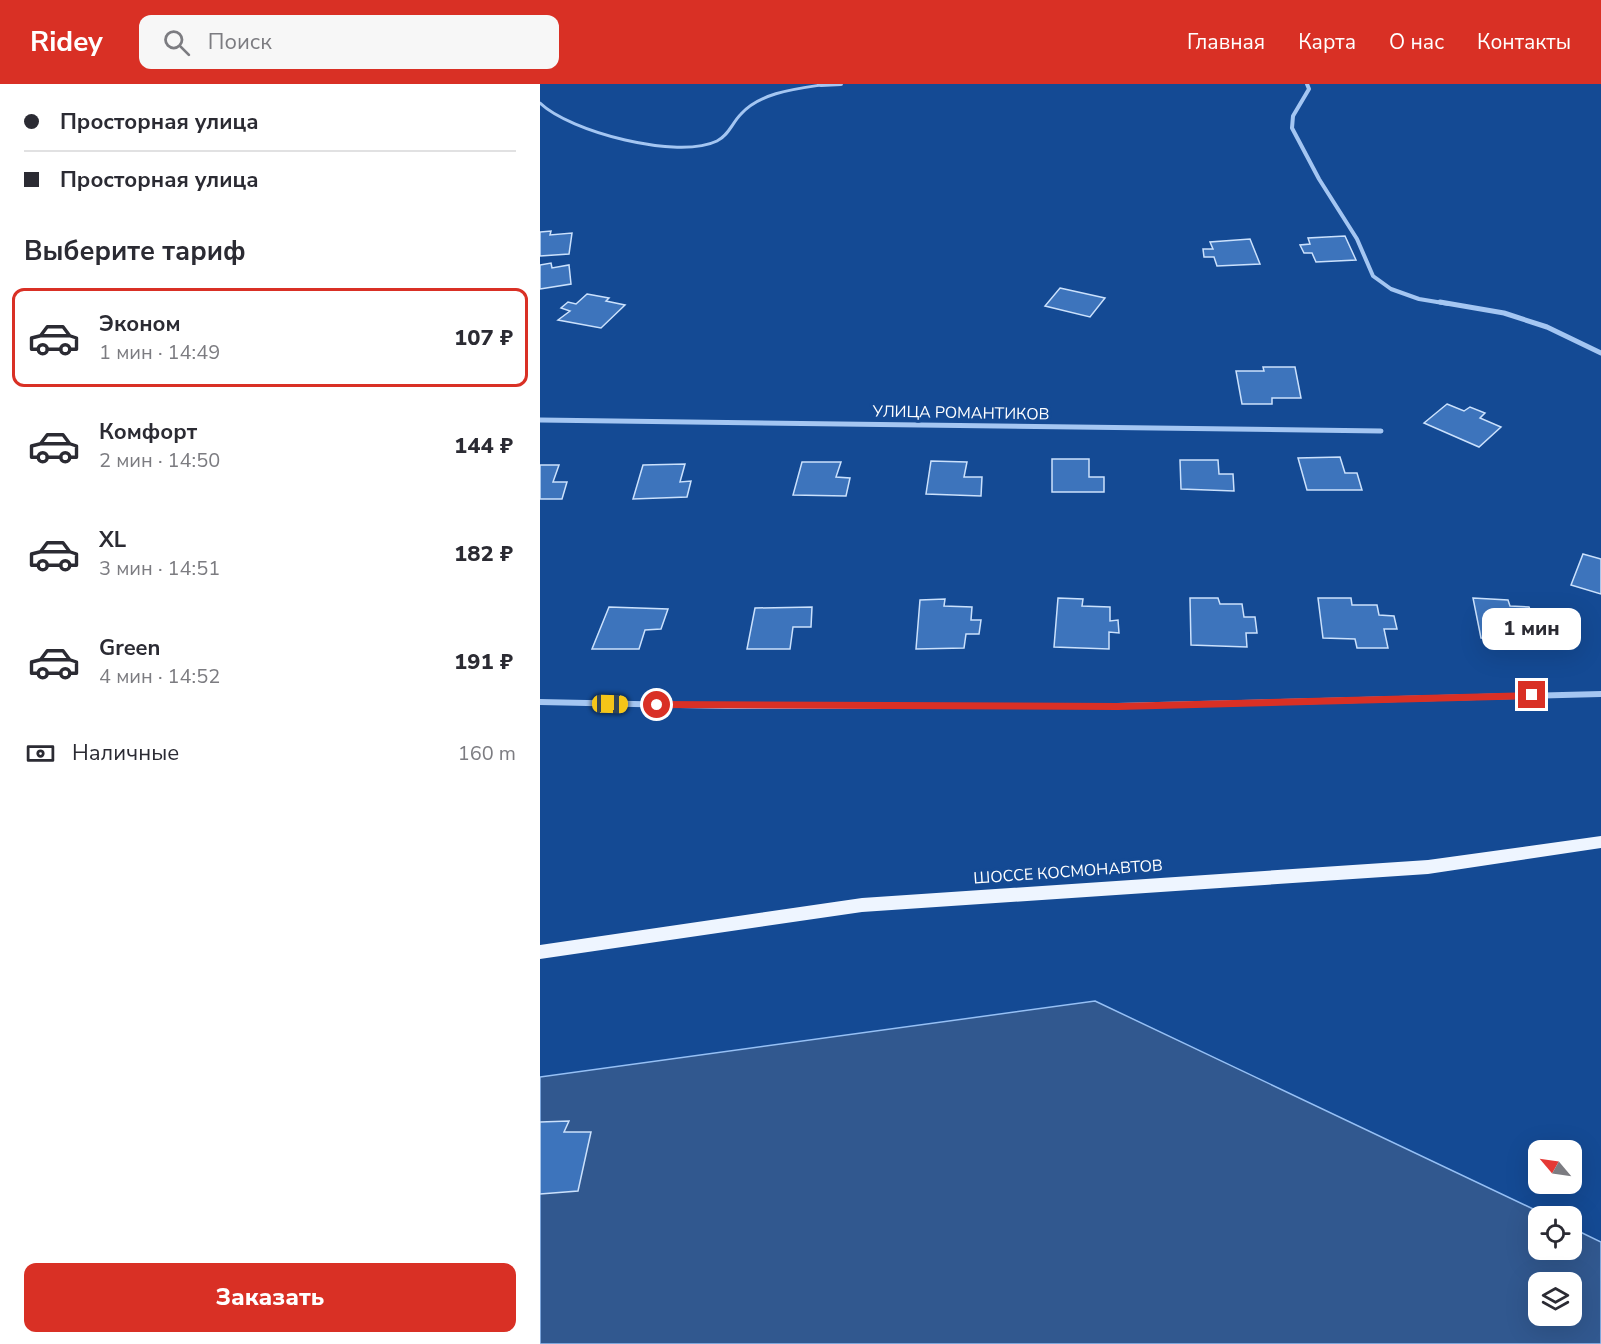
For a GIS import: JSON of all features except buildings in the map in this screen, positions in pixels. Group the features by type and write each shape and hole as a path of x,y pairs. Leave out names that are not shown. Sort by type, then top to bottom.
{"main road":[{"name":"ШОССЕ КОСМОНАВТОВ","path":"540,952 862,905 1428,867 1601,842"}],"street":[{"path":"821,85 841,84"},
{"path":"1307,84 1309,89 1293,116 1292,128 1319,179 1357,239 1373,276 1391,289 1419,299 1504,313 1548,327 1601,353"},
{"name":"УЛИЦА РОМАНТИКОВ","path":"540,420 1381,431"},
{"path":"540,702 727,706 1118,706 1601,693"}],"lane":[{"path":"540,103 544,109 567,123 636,142 672,147 697,147 715,143 730,132 743,111 771,96 821,85"}],"water":[{"path":"1095,1001 1528,1207 1528,1260 1582,1260 1582,1233 1601,1242 1601,1344 540,1344 540,1077"}],"route":[{"path":"657,705 1118,706 1532,695"}]}
